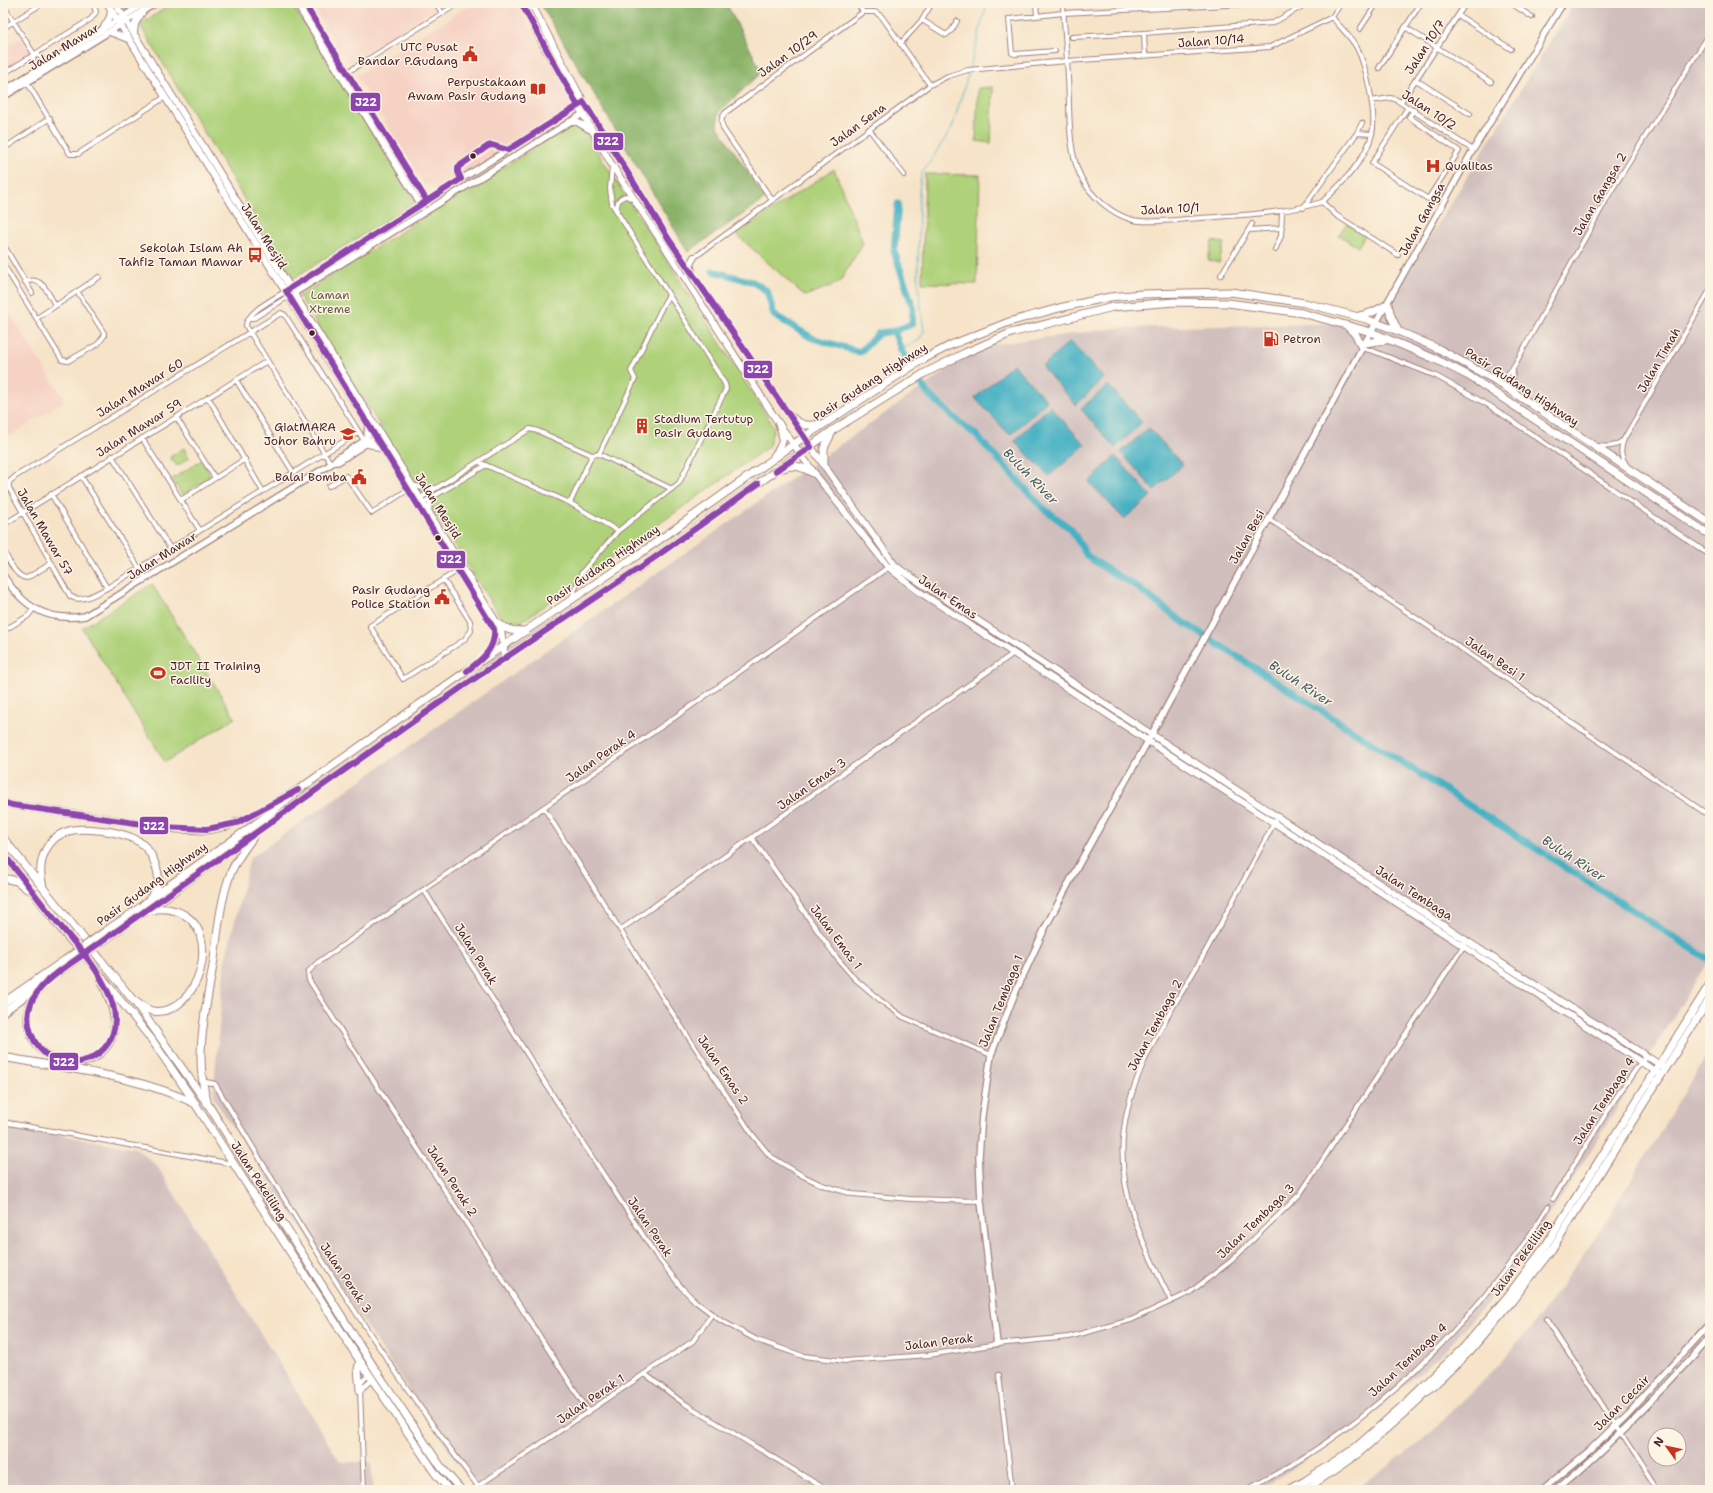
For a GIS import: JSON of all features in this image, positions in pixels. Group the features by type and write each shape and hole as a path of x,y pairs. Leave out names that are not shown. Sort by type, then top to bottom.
{"main road":[{"name":"Jalan Mesjid","path":"115,3 130,40 290,292 368,425 378,436 384,450 411,487"},
{"path":"118,3 128,6 143,6 135,24 134,34 138,40"},
{"name":"Jalan Emas","path":"521,3 612,165 779,424 815,474 891,566 918,591 1148,741"},
{"name":"Jalan Emas","path":"531,3 584,102 670,241 810,447 824,465 891,566 901,570 1152,734"},
{"name":"Jalan Mesjid","path":"109,6 138,40 378,436 460,568 497,623 501,630 505,657"},
{"path":"102,30 110,17 109,6"},
{"path":"110,32 120,34 130,40"},
{"path":"570,122 577,122 592,131"},
{"path":"669,254 679,264 685,264 683,269 687,281"},
{"path":"694,257 690,264 694,276"},
{"name":"Pasir Gudang Highway","path":"112,931 150,899 265,817 301,788 478,663 645,550 804,437 920,361 951,345 1009,322 1066,306 1110,297 1142,294 1231,292 1305,302 1357,316 1398,331 1455,357 1495,380 1710,523"},
{"name":"Pasir Gudang Highway","path":"67,962 112,931 143,913 439,703 505,657 644,565 833,430 925,373 966,352 1010,333 1113,306 1174,302 1228,303 1296,312 1371,332 1435,359 1469,376 1710,535"},
{"path":"1357,316 1373,312 1388,304 1391,316 1398,331"},
{"path":"1346,326 1354,332 1363,346 1378,340 1390,340"},
{"path":"790,416 806,426 827,423"},
{"path":"767,463 779,450 783,441 782,431 779,424"},
{"path":"824,465 824,448 833,430"},
{"path":"365,443 384,450"},
{"path":"776,471 789,466 797,466 815,474"},
{"name":"Jalan Mesjid","path":"419,502 429,512 496,634 492,648 478,663"},
{"path":"497,623 504,629 510,631 526,630"},
{"path":"434,695 438,697 439,703"},
{"name":"Jalan Tembaga","path":"1152,734 1463,947 1658,1074"},
{"name":"Jalan Tembaga","path":"1148,741 1276,819 1663,1066"},
{"path":"3,802 12,805 176,829 206,830 237,823 301,788"},
{"path":"45,891 40,872 46,849 53,840 62,834 73,830 86,829 121,834 140,842 145,846 154,859 159,877 158,885 150,899"},
{"path":"209,1106 202,1081 202,1044 223,901 231,873 236,862 257,831"},
{"path":"3,838 133,1000 153,1011 166,1010 184,999 194,983 201,966 204,949 199,930 185,915 164,909 143,913"},
{"path":"3,853 34,895"},
{"path":"3,878 17,881 34,895"},
{"name":"Jalan Pekeliling","path":"34,895 152,1040 235,1164 370,1377 431,1467 449,1490"},
{"path":"3,1012 45,982 67,962"},
{"path":"3,1003 24,988 67,962"},
{"path":"45,982 35,995 28,1013 28,1023 31,1036 38,1047 48,1056 59,1061 78,1063 92,1058 101,1052 109,1042 113,1033 115,1022 113,1009 98,972"},
{"name":"Jalan Pekeliling","path":"1305,1490 1360,1452 1469,1352 1512,1301 1552,1249 1663,1066 1710,984"},
{"path":"3,995 13,993 24,988"},
{"name":"Jalan Pekeliling","path":"1663,1066 1710,998"},
{"name":"Jalan Pekeliling","path":"133,1000 209,1106 377,1372 440,1467 461,1490"},
{"path":"3,1057 116,1077 159,1088 196,1104"},
{"name":"Jalan Pekeliling","path":"1289,1490 1356,1448 1464,1347 1507,1297 1546,1245 1658,1074"},
{"path":"360,1361 358,1369 360,1390"}],"street":[{"path":"3,28 43,3"},
{"path":"3,74 94,17 96,9 93,3"},
{"name":"Jalan Mawar","path":"3,91 110,32 122,21 143,6 156,3"},
{"path":"296,3 424,211"},
{"path":"304,3 346,73 431,207"},
{"path":"436,3 442,13"},
{"path":"346,73 459,3"},
{"path":"857,3 863,12 871,11 879,13 930,85"},
{"path":"900,44 922,20 932,3"},
{"path":"1036,3 1036,16"},
{"name":"Jalan 10/1","path":"1063,3 1071,130 1076,164 1081,178 1087,186 1112,210 1129,219 1139,221 1282,211 1303,208 1322,202 1336,189 1354,168 1364,152 1372,134 1373,113 1358,51 1353,42 1332,17"},
{"path":"1055,51 1015,54 1011,51 1010,19 1064,13 1267,3"},
{"path":"1072,37 1273,24 1308,3"},
{"path":"1332,17 1341,3"},
{"path":"1360,30 1377,3"},
{"path":"1380,68 1421,3"},
{"name":"Jalan 10/7","path":"1402,102 1466,3"},
{"path":"1511,3 1532,17"},
{"name":"Jalan Gangsa","path":"1363,346 1388,304 1473,150 1563,3"},
{"path":"3,5 34,54 40,56 47,67"},
{"name":"Jalan 10/29","path":"772,200 724,130 721,124 722,117 725,113 863,12"},
{"path":"1458,15 1511,49"},
{"name":"Jalan 10/14","path":"1067,61 1270,47 1332,17"},
{"path":"922,20 946,35 952,30 957,21"},
{"name":"Jalan Mawar","path":"47,67 102,30 122,21"},
{"path":"1405,28 1491,82"},
{"path":"1144,33 1145,55"},
{"name":"Jalan Gangsa 2","path":"1495,380 1505,377 1514,368 1610,193 1710,33"},
{"path":"34,54 33,60 40,71"},
{"name":"Jalan Sena","path":"685,264 930,85 948,76 968,70 1067,61"},
{"name":"Jalan Mawar","path":"3,97 27,82 40,71"},
{"path":"1416,80 1470,114"},
{"path":"27,82 50,118 70,154 74,155 78,154 165,97"},
{"name":"Jalan 10/2","path":"1371,101 1390,98 1402,102 1473,150"},
{"path":"332,463 324,453 249,332 246,324 250,318 254,318 290,292 420,205 584,102"},
{"path":"1403,114 1459,150 1429,199 1372,164 1403,114 1408,106"},
{"path":"290,292 589,110"},
{"path":"1409,118 1414,110"},
{"path":"3,148 50,118"},
{"path":"1303,208 1357,133 1362,123"},
{"path":"869,129 904,174"},
{"path":"1357,133 1372,134"},
{"path":"570,601 582,572 618,531 678,485 726,389 725,384 617,212 610,197 612,165"},
{"path":"617,212 617,203 621,198 628,197 636,202"},
{"path":"1322,202 1336,215 1398,255"},
{"path":"1275,250 1281,236 1282,211"},
{"path":"1221,275 1252,224"},
{"path":"1249,230 1282,228"},
{"path":"3,244 32,293"},
{"path":"3,264 62,360 68,362 98,344 102,340 104,333 77,291"},
{"path":"8,273 16,268"},
{"path":"37,318 99,277"},
{"path":"25,282 31,279 37,280 44,287 55,305"},
{"name":"Jalan Timah","path":"1631,471 1625,463 1620,448 1710,290"},
{"path":"599,454 635,379 631,371 669,295"},
{"name":"Jalan Mawar 60","path":"13,478 278,314 282,313 285,315 359,432"},
{"path":"1363,346 1436,376 1490,406 1710,555"},
{"name":"Jalan Besi","path":"1148,741 1363,346"},
{"name":"Jalan Mawar 59","path":"3,525 266,361"},
{"name":"Jalan Gangsa 2","path":"1514,368 1512,382 1517,395"},
{"path":"236,380 293,472"},
{"path":"208,397 262,490"},
{"path":"176,417 215,478"},
{"path":"365,443 368,425"},
{"path":"419,502 438,488 530,429 538,431 592,455 599,454 672,489"},
{"path":"51,494 107,588 262,490 359,432 365,443"},
{"name":"Jalan Mawar","path":"3,575 18,596 34,608 58,617 85,616 332,463 338,462 365,443 378,436"},
{"path":"142,438 199,530"},
{"path":"1593,446 1618,445 1624,439"},
{"path":"570,503 592,455"},
{"path":"112,456 170,548"},
{"path":"181,500 245,459"},
{"path":"479,462 570,503 618,531"},
{"path":"419,502 434,496 486,465"},
{"path":"81,476 146,579"},
{"path":"329,486 346,476 372,513 411,487 438,488"},
{"name":"Jalan Mawar 57","path":"13,478 9,482 9,488 70,596 74,599 79,599 107,588"},
{"path":"429,512 430,503 434,496"},
{"name":"Jalan Besi 1","path":"1269,519 1710,816"},
{"path":"3,550 17,574 22,577 28,578 52,563"},
{"name":"Jalan Perak 4","path":"318,963 544,808 891,566"},
{"path":"444,579 470,621 471,631 464,640 403,679 370,626 460,568"},
{"path":"3,631 28,616 34,608"},
{"name":"Jalan Emas 3","path":"620,930 1014,654"},
{"name":"Jalan Tembaga 1","path":"997,1344 981,1201 979,1156 982,1115 991,1055 1015,993 1045,928 1148,741"},
{"name":"Jalan Emas 2","path":"544,808 666,1003 752,1134 770,1156 803,1176 822,1185 853,1194 910,1199 981,1201"},
{"name":"Jalan Tembaga 2","path":"1171,1301 1148,1254 1132,1214 1123,1162 1123,1139 1127,1112 1133,1091 1151,1047 1208,946 1276,819"},
{"name":"Jalan Emas 1","path":"752,838 837,958 854,978 902,1017 991,1055"},
{"name":"Jalan Perak","path":"424,890 577,1133 656,1255 681,1287 696,1302 720,1320 766,1344 803,1356 845,1361 929,1355 997,1344"},
{"path":"1463,947 1467,941"},
{"name":"Jalan Tembaga 3","path":"997,1344 1069,1337 1131,1320 1189,1293 1231,1261 1300,1194 1463,947"},
{"name":"Jalan Perak 2","path":"318,963 308,972 309,980 589,1412"},
{"name":"Jalan Tembaga 4","path":"1553,1199 1615,1099 1646,1055"},
{"name":"Jalan Perak 3","path":"202,1081 215,1084 299,1224 437,1432 478,1486"},
{"path":"3,1122 235,1164"},
{"name":"Jalan Tembaga 4","path":"1246,1490 1288,1467 1327,1440 1377,1403 1407,1378 1447,1340 1489,1292 1548,1207"},
{"name":"Jalan Perak 1","path":"472,1490 693,1341 712,1314"},
{"path":"1546,1319 1658,1490"},
{"name":"Jalan Cecair","path":"1542,1490 1590,1451 1656,1384 1710,1324"},
{"name":"Jalan Cecair","path":"1556,1490 1621,1433 1663,1390 1710,1338"},
{"path":"364,1490 360,1390 370,1377 377,1372"},
{"path":"370,1377 377,1372"},
{"path":"645,1374 682,1402 827,1490"},
{"path":"999,1375 1012,1490"}],"shaded area":[{"path":"311,3 445,3 349,63"},
{"path":"474,3 517,3 572,104 572,107 570,110 440,189 424,184 356,75"},
{"path":"1574,3 1710,3 1710,958 1560,1200 1502,1286 1441,1355 1356,1425 1277,1479 1257,1490 484,1490 469,1480 213,1097 225,961 250,858 981,346 1117,328 1377,323"},
{"path":"21,38 32,54 3,75 3,49"},
{"path":"3,302 65,401 3,440"},
{"path":"1710,1049 1710,1490 1354,1490 1420,1442 1476,1389 1534,1324 1598,1234"},
{"path":"3,1125 136,1148 157,1166 340,1462 371,1462 373,1490 3,1490"}],"green space":[{"path":"173,3 291,3 416,202 292,279 140,25"},
{"path":"540,3 726,3 762,72 719,112 717,125 765,199 688,252"},
{"path":"993,87 991,143 976,141 978,88"},
{"name":"Laman Xtreme","path":"572,124 582,128 774,427 769,446 521,622 501,618 299,296"},
{"path":"834,169 863,243 839,283 805,296 736,234"},
{"path":"925,174 980,175 977,284 922,283"},
{"path":"1347,223 1365,235 1358,247 1339,235"},
{"path":"1212,241 1224,243 1219,263 1208,260"},
{"path":"184,448 189,458 177,466 170,457"},
{"path":"202,460 211,477 182,495 172,479"},
{"name":"JDT II Training Facility","path":"152,584 235,718 165,762 82,628"}],"water":[{"path":"1070,341 1104,378 1076,405 1042,367"},
{"path":"1013,364 1047,401 1010,435 975,398"},
{"path":"1108,385 1142,422 1115,448 1081,409"},
{"path":"1050,406 1085,445 1049,476 1014,441"},
{"path":"1149,428 1183,465 1154,490 1121,452"},
{"path":"1115,456 1151,496 1124,519 1089,482"}],"waterway":[{"path":"970,68 987,3"},
{"path":"901,350 919,340 924,332 918,282 919,191 921,175 952,128 969,71"},
{"path":"894,331 912,324 913,307 894,251 898,204"},
{"path":"713,271 753,282 767,291 774,315 812,338 860,352 879,333 894,331 901,350 907,360"},
{"name":"Buluh River","path":"920,381 927,393 976,435 1043,508 1071,529 1087,556 1114,574 1133,584 1177,618 1710,960"}],"transit line":[{"name":"J22","path":"304,3 427,201"},
{"name":"J22","path":"521,3 578,106"},
{"name":"J22","path":"508,150 584,102 670,241 811,447 776,471"},
{"name":"J22","path":"461,179 458,172 458,167 488,146 492,145 508,150"},
{"name":"J22","path":"461,179 286,291 494,629 493,642 490,648 482,658 467,671"},
{"name":"J22","path":"84,954 462,687 654,558 758,484"},
{"name":"J22","path":"3,802 12,805 162,827 207,829 237,823 298,790"},
{"name":"J22","path":"3,853 47,910 84,954"},
{"name":"J22","path":"84,954 100,976 109,993 115,1019 112,1036 104,1048 93,1057 79,1062 65,1062 51,1058 39,1048 31,1033 28,1019 30,1007 42,986 84,954"}],"place":[{"name":"UTC Pusat Bandar P.Gudang","path":"470,54"},
{"name":"Perpustakaan Awam Pasir Gudang","path":"538,89"},
{"name":"Qualitas","path":"1433,166"},
{"name":"Sekolah Islam Ah Tahfiz Taman Mawar","path":"255,255"},
{"name":"Petron","path":"1271,339"},
{"name":"Stadium Tertutup Pasir Gudang","path":"642,426"},
{"name":"GiatMARA Johor Bahru","path":"348,434"},
{"name":"Balai Bomba","path":"359,477"},
{"name":"Pasir Gudang Police Station","path":"442,597"},
{"name":"JDT II Training Facility","path":"158,673"}]}
